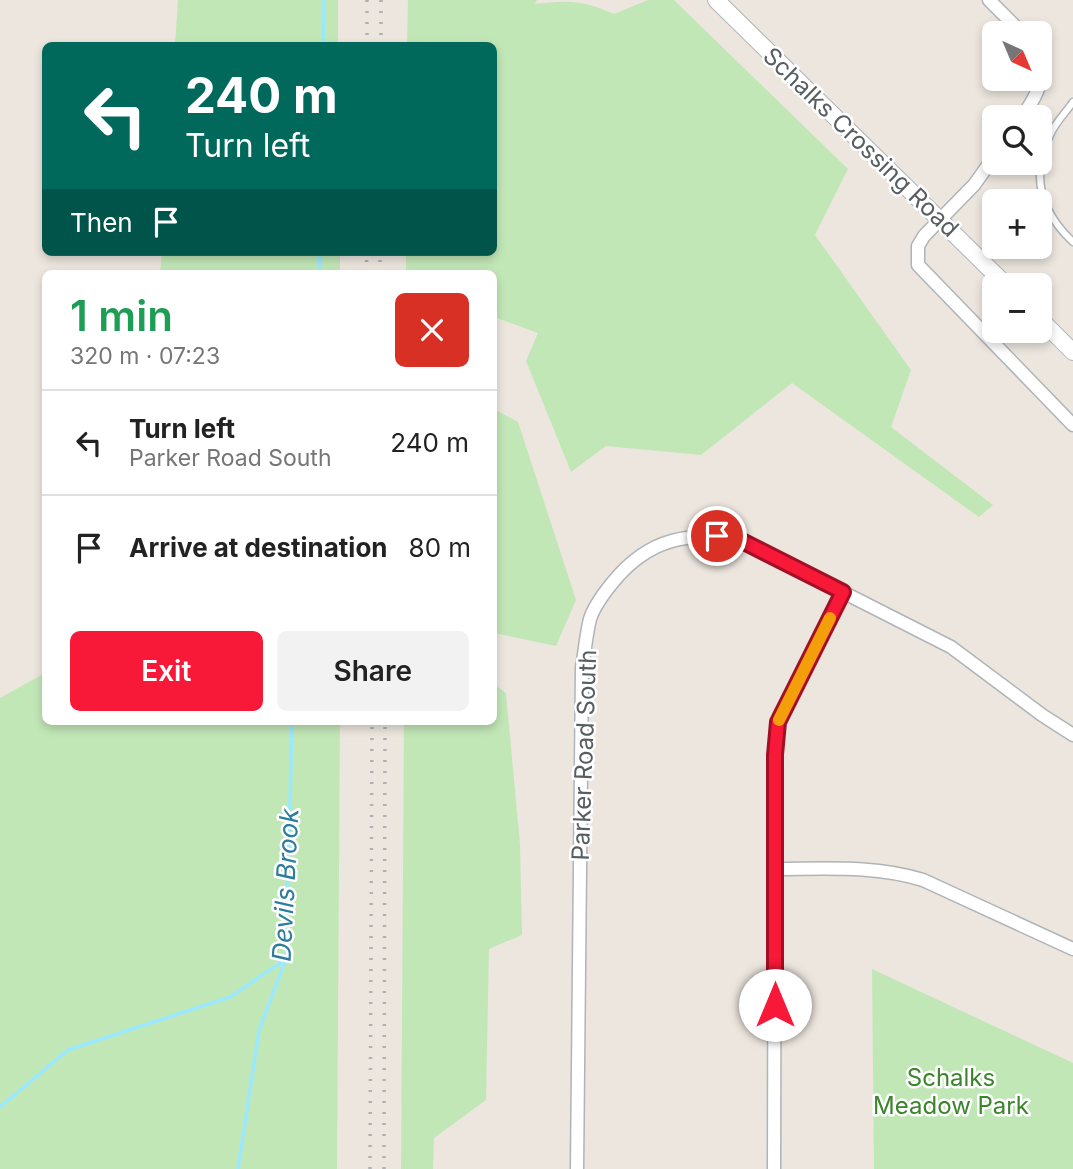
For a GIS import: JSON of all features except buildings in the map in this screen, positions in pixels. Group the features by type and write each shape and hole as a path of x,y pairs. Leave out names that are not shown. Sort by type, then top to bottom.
{"street":[{"name":"Schalks Crossing Road","path":"716,0 994,273"},
{"path":"989,0 1010,21"},
{"path":"982,174 918,246 918,265 1073,425"},
{"path":"1052,331 1073,352"},
{"name":"Parker Road South","path":"577,1169 582,667 591,617 611,584 624,569 644,552 664,543 691,537 717,536 744,542 951,647 1073,735"},
{"path":"774,1169 775,755 778,722 843,592"},
{"path":"775,869 880,869 903,874 922,880 1073,949"}],"lane":[{"path":"1073,102 1051,133 1039,167 1043,201 1063,232 1073,242"}],"green space":[{"path":"178,0 338,0 338,42 175,42"},
{"path":"408,0 537,0 535,4 576,2 614,14 648,0 674,0 848,169 815,235 911,370 891,427 993,505 979,517 792,383 701,455 606,446 571,472 526,361 538,333 497,318 497,270 406,270 406,256 497,256 497,42 407,42"},
{"path":"162,256 340,256 340,270 160,270"},
{"path":"497,411 518,422 576,600 556,646 497,634"},
{"path":"42,675 42,725 340,725 337,1169 0,1169 0,698"},
{"path":"497,686 506,693 520,844 522,935 489,949 486,1100 434,1138 433,1169 401,1169 404,725 497,725"},
{"name":"Schalks Meadow Park","path":"872,969 1073,1063 1073,1169 874,1169"}],"waterway":[{"name":"Devils Brook","path":"323,42 324,0"},
{"name":"Devils Brook","path":"319,270 320,256"},
{"name":"Devils Brook","path":"238,1169 259,1030 286,959 292,725"},
{"path":"0,1107 68,1050 230,997 286,959"}],"railway":[{"path":"367,0 367,42"},
{"path":"381,0 381,42"},
{"path":"366,270 367,256"},
{"path":"380,256 380,270"},
{"path":"370,1169 372,725"},
{"path":"384,1169 385,725"}],"slow traffic":[{"path":"779,720 830,618"}],"route":[{"path":"717,536 744,542 843,592 778,722 775,755 775,1005"}]}
